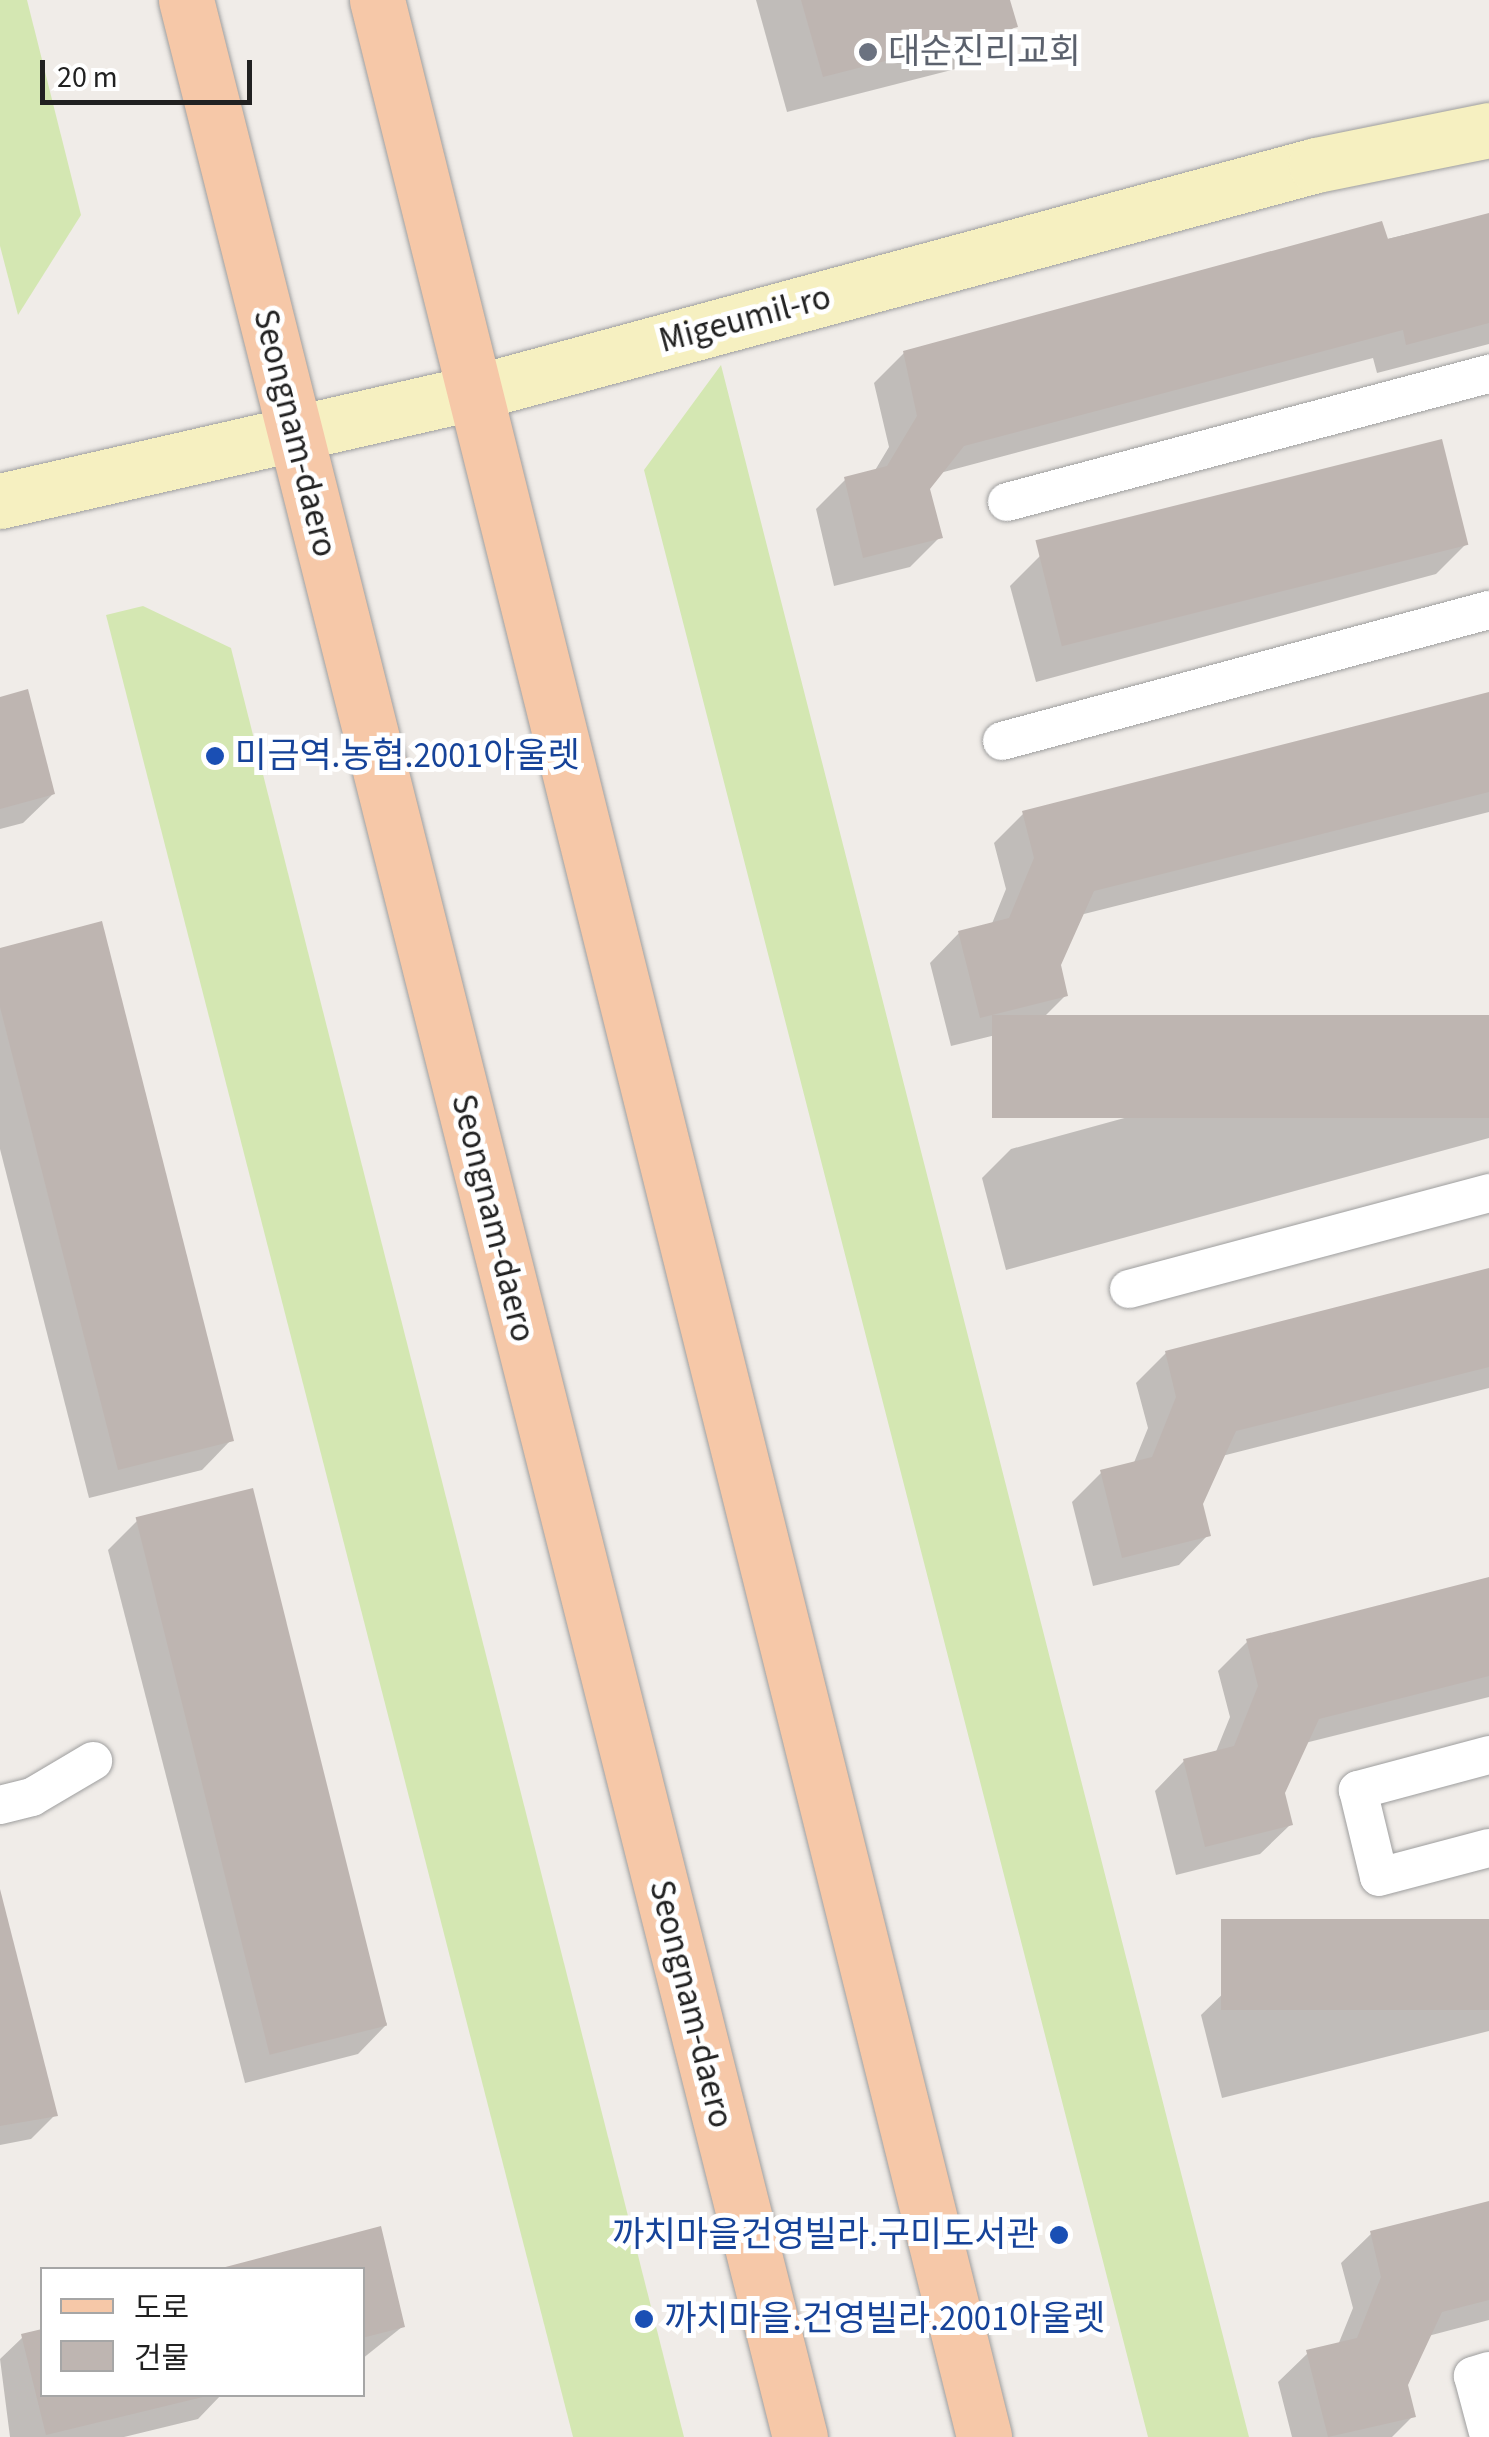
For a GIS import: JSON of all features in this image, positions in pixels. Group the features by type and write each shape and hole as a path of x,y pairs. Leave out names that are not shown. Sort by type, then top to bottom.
{"main road":[{"name":"Seongnam-daero","path":"186,0 800,2437"},
{"path":"376,0 984,2437"}],"street":[{"name":"Migeumil-ro","path":"0,501 473,393 1316,166 1489,130"}],"lane":[{"path":"1008,502 1489,374"},
{"path":"1002,740 1489,610"},
{"path":"1129,1289 1489,1193"},
{"path":"1489,1755 1358,1790 1379,1877 1489,1848"},
{"path":"0,1805 32,1797 93,1762"},
{"path":"1489,2372 1472,2376 1489,2436"}],"green space":[{"path":"0,0 27,0 81,215 18,315 0,246"},
{"path":"721,365 1249,2437 1148,2437 644,470"},
{"path":"143,606 231,648 684,2437 573,2437 106,615"}],"building":[{"name":"대순진리교회","path":"801,0 1010,0 1018,27 823,77"},
{"path":"1489,213 1489,323 1406,345 1403,330 964,446 930,489 943,538 863,558 844,477 887,466 917,416 903,351 1382,221 1388,239"},
{"path":"1442,439 1468,545 1062,646 1035,540"},
{"path":"28,689 55,794 0,809 0,697"},
{"path":"1489,692 1489,792 1094,891 1061,965 1068,996 980,1018 958,931 1009,918 1034,858 1022,811"},
{"path":"102,921 234,1441 118,1470 0,1007 0,948"},
{"path":"992,1015 1489,1015 1489,1118 992,1118"},
{"path":"1489,1268 1489,1367 1236,1431 1203,1504 1211,1536 1122,1558 1100,1470 1152,1457 1176,1397 1165,1351"},
{"path":"253,1488 387,2026 270,2055 136,1517"},
{"path":"1489,1577 1489,1676 1319,1719 1285,1793 1293,1825 1205,1847 1183,1759 1234,1746 1258,1686 1246,1639"},
{"path":"0,1889 58,2116 0,2126"},
{"path":"1221,1919 1489,1919 1489,2010 1221,2010"},
{"path":"1489,2201 1489,2300 1442,2312 1408,2385 1416,2417 1328,2437 1306,2350 1357,2338 1381,2277 1370,2231"},
{"path":"381,2226 405,2327 365,2337 365,2267 225,2267"},
{"path":"40,2329 40,2397 203,2397 46,2435 21,2334"}],"place":[{"name":"대순진리교회","path":"868,52"},
{"name":"미금역.농협.2001아울렛","path":"215,756"},
{"name":"까치마을건영빌라.구미도서관","path":"1059,2235"},
{"name":"까치마을.건영빌라.2001아울렛","path":"644,2319"}]}
